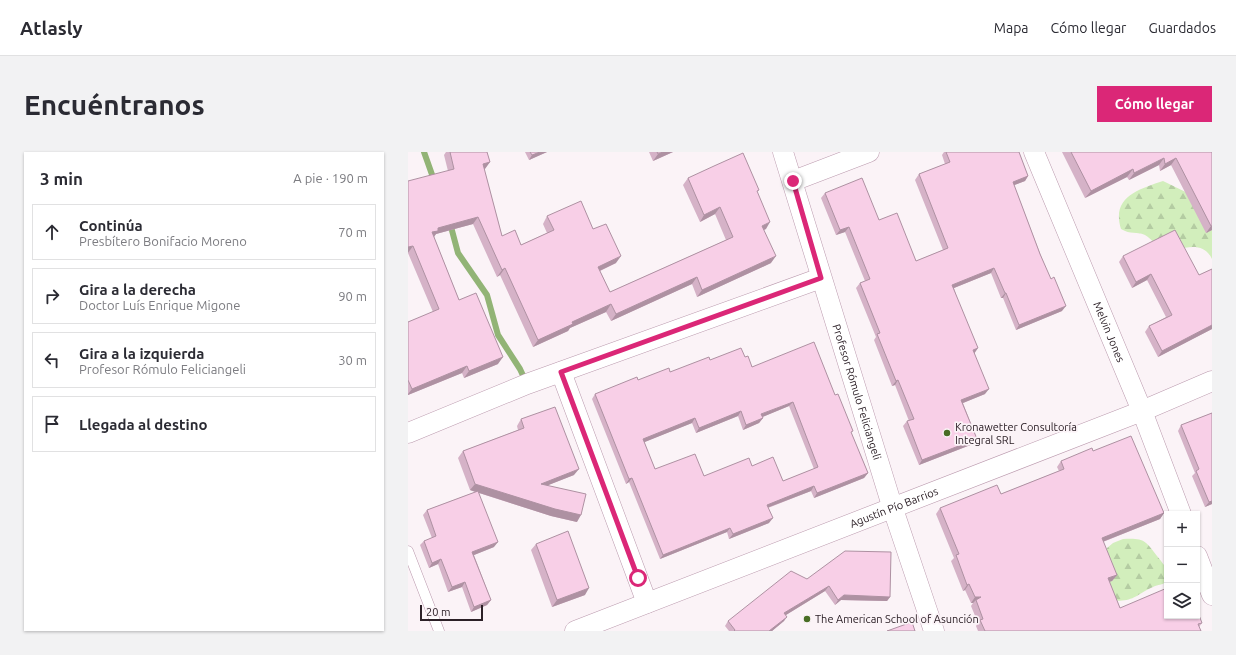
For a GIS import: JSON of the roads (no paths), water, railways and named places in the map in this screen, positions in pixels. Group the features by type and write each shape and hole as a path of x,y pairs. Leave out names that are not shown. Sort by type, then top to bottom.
{"street":[{"name":"Profesor Rómulo Feliciangeli","path":"783,152 893,509 934,631"},
{"path":"793,181 869,152"},
{"name":"Melvin Jones","path":"1034,152 1142,411 1180,511"},
{"path":"408,434 526,384 821,278"},
{"path":"561,372 647,603"},
{"name":"Agustín Pío Barrios","path":"575,631 893,509 1142,411 1212,381"},
{"path":"1200,564 1212,595"}],"lane":[{"path":"408,551 439,631"}],"waterway":[{"path":"424,152 435,183"},
{"path":"450,223 458,253 487,295 498,335 520,369 526,382"}],"place":[{"name":"Kronawetter Consultoría Integral SRL","path":"947,433"},
{"name":"The American School of Asunción","path":"807,619"}]}
